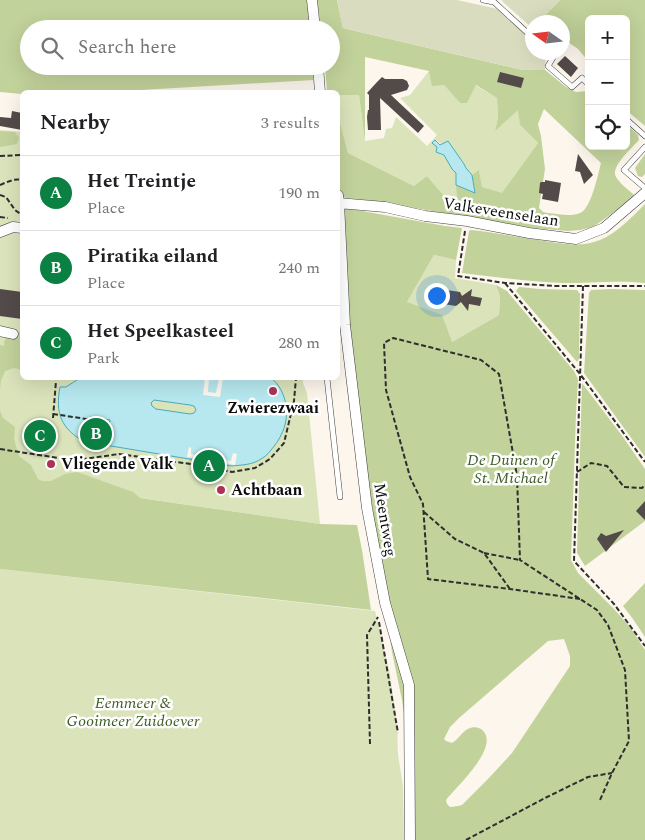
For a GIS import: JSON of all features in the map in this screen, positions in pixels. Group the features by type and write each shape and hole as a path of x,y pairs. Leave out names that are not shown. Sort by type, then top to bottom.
{"street":[{"path":"312,0 314,20"},
{"path":"319,75 320,90"},
{"name":"Valkeveenselaan","path":"340,200 385,207 425,216 576,239 604,228 645,193"},
{"path":"0,232 13,227 20,228"},
{"name":"Meentweg","path":"340,236 345,325 367,508 385,603 409,685 410,840"},
{"path":"0,332 13,334"}],"lane":[{"path":"483,0 495,1 525,30"},
{"path":"552,60 548,66 572,87 582,78 585,81"},
{"path":"630,123 645,136"},
{"path":"645,147 624,170 645,188"},
{"path":"327,380 340,497"}],"path":[{"path":"0,156 20,155"},
{"path":"0,185 11,180 20,179"},
{"path":"0,195 6,197 15,210 20,214"},
{"path":"465,234 458,276 556,286 645,286"},
{"path":"505,282 580,374 645,462"},
{"path":"584,286 574,561 614,604 645,646"},
{"path":"520,560 517,476 499,374 481,360 393,338 384,343 386,390 410,477 423,504 428,580 580,599"},
{"path":"0,449 65,459 84,459 119,454 205,466 232,472 254,468 270,459 284,443 294,401 296,380"},
{"path":"53,418 56,381"},
{"path":"53,414 107,422"},
{"path":"577,472 591,463 607,466 624,487 642,488 645,485"},
{"path":"423,512 455,539 484,553 520,560 597,610 608,625 625,670 630,741 612,773 600,800"},
{"path":"484,553 510,589"},
{"path":"370,744 367,635 385,603"},
{"path":"466,840 588,777 612,773"}],"green space":[{"path":"0,0 307,0 310,20 20,20 20,75 313,75 313,80 141,90 20,90 20,94 0,92"},
{"path":"317,0 337,0 343,28 523,70 545,70 566,87 576,92 585,91 585,148 544,109 538,124 545,169 539,208 543,212 569,215 580,213 584,210 594,191 601,163 587,150 630,150 630,128 638,135 639,140 619,163 615,173 620,182 634,195 631,200 593,227 568,231 533,228 340,197 340,123 348,153 414,186 427,176 451,204 457,200 456,185 475,192 472,175 479,170 482,187 502,193 538,143 520,125 518,110 495,131 498,117 497,98 476,85 467,103 460,103 444,85 432,86 429,71 365,57 365,141 359,95 340,95 340,90 327,90 326,75 340,75 340,20 320,20"},
{"path":"337,0 457,0 498,9 525,34 525,60 546,60 545,70 523,70 343,28"},
{"path":"502,0 560,0 545,15 525,15 525,22"},
{"path":"560,0 645,0 645,126 630,113 630,15 585,15 585,57 570,43 570,15 545,15"},
{"path":"429,71 460,103 467,103 475,85 497,98 498,117 495,130 519,109 520,125 538,143 502,194 482,187 479,171 472,175 462,161 436,140 437,145 456,173 457,200 451,204 427,176 414,186 348,153 340,123 340,95 359,95 365,141 384,138 386,129 392,128 396,117 427,146 437,135 400,98 410,95"},
{"path":"0,130 20,132 20,380 303,380 307,393 320,524 0,479"},
{"path":"0,131 15,132 19,138 17,144 0,147"},
{"path":"645,154 645,174 642,177 638,176 635,168"},
{"path":"645,204 645,283 563,283 462,273 469,231 471,230 558,243 592,243 612,233"},
{"name":"De Duinen of St. Michael","path":"340,207 462,228 456,260 434,255 407,302 442,315 452,342 499,315 500,296 496,285 507,291 574,371 578,379 571,560 578,573 630,627 645,650 645,840 413,840 413,778 402,700 392,652 346,314","holes":["564,639 570,656 570,666 512,753 462,805 450,807 446,800 475,766 486,745 486,736 481,729 477,728 467,729 452,743 446,741 444,739 450,727 548,641"]},
{"path":"434,255 456,260 455,278 496,285 500,296 499,315 452,342 407,302"},
{"path":"519,287 577,290 580,294 579,359 577,362 516,291"},
{"path":"591,290 645,290 645,457 584,373 589,293"},
{"path":"9,331 20,332 20,370 14,368 5,371 0,389 0,345 4,346"},
{"path":"582,383 645,469 645,521 585,566 577,553"},
{"path":"0,411 3,418 15,427 14,439 19,456 31,465 38,479 42,481 51,481 65,474 77,472 133,492 140,498 320,524 357,525 371,610 0,569"},
{"name":"Eemmeer & Gooimeer Zuidoever","path":"0,569 375,611 390,674 397,725 398,755 403,786 404,840 0,840"},
{"path":"645,583 645,637 623,606"}],"water":[{"path":"435,140 440,145 448,141 472,175 475,193 456,185 456,173 444,155 436,152 437,147 432,143"},
{"path":"77,380 273,380 281,389 284,397 286,420 279,439 265,456 250,464 231,466 105,445 110,420 90,417 85,442 70,432 65,426 58,405 60,387 66,387","holes":["154,400 194,406 196,410 190,414 156,409 151,403"]}],"pier":[{"path":"205,380 209,380 208,392 216,393 219,380 223,380 220,397 203,395"},
{"path":"189,447 191,448 191,454 231,461 233,453 237,454 235,465 212,461 212,463 209,463 209,461 187,457"}],"building":[{"path":"561,60 569,60 578,68 571,77 557,64"},
{"path":"500,72 524,78 521,88 497,82"},
{"path":"382,77 385,79 403,79 407,81 409,86 407,90 391,95 424,126 418,133 380,98 381,130 368,130 369,95 367,93"},
{"path":"12,111 20,113 20,130 0,126 0,117 11,118"},
{"path":"578,154 593,175 584,184 580,172 575,171"},
{"path":"545,180 561,183 558,202 542,199 543,194 539,193 540,183 545,182"},
{"path":"0,289 20,292 20,319 0,316"},
{"path":"440,289 460,292 462,296 472,289 471,296 482,298 480,306 469,304 468,311 461,302 456,306 437,303"},
{"path":"91,421 106,424 100,447 86,444"},
{"path":"645,501 645,520 636,511"},
{"path":"624,530 606,552 597,539 601,533 606,536"}],"place":[{"name":"Zwierezwaai","path":"273,391"},
{"name":"Piratika eiland","path":"96,434"},
{"name":"Het Speelkasteel","path":"40,436"},
{"name":"Vliegende Valk","path":"51,464"},
{"name":"Het Treintje","path":"209,466"},
{"name":"Achtbaan","path":"221,490"}]}
